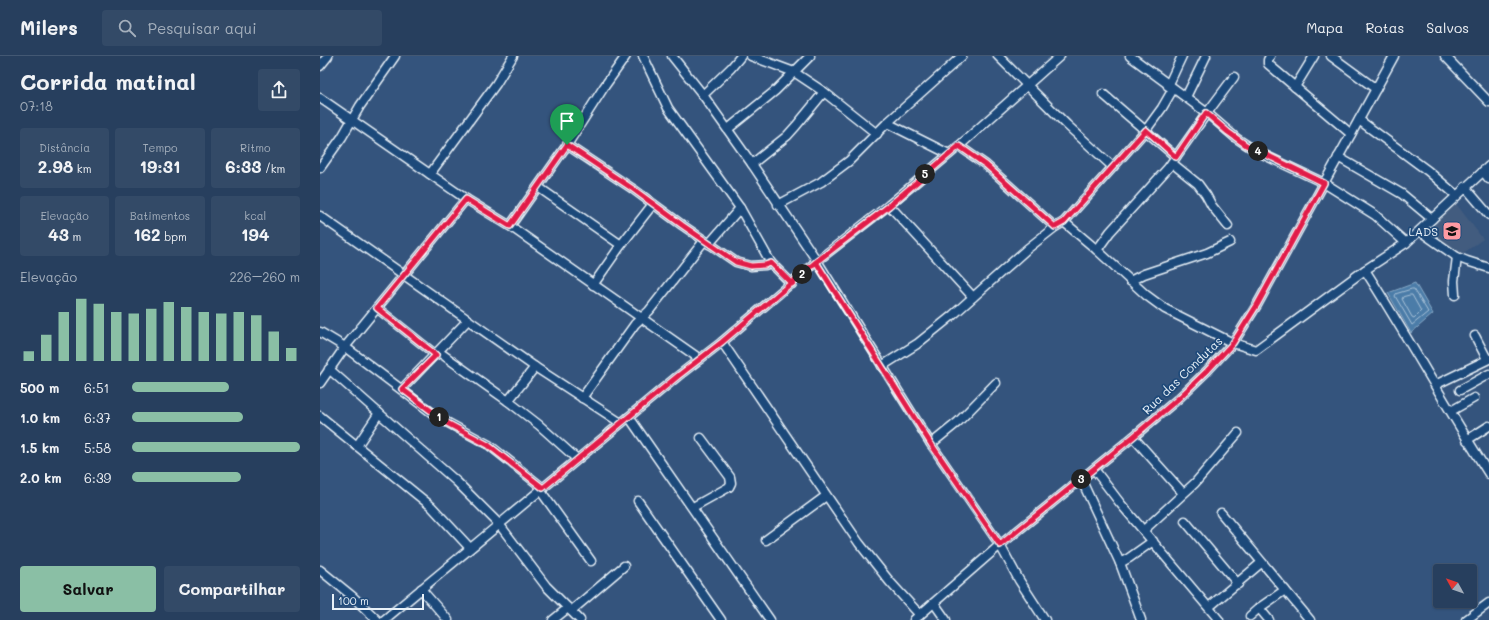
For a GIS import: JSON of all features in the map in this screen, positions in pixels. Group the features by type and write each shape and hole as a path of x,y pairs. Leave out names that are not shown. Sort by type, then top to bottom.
{"street":[{"path":"320,66 328,56"},
{"path":"320,168 395,56"},
{"path":"430,174 496,84 513,56"},
{"path":"510,226 567,145 604,87 626,56"},
{"path":"643,56 668,108 740,208 771,263 792,284"},
{"path":"672,56 703,95 752,164 931,444 1000,545 1019,580 1045,620"},
{"path":"703,95 731,68 741,56"},
{"path":"751,56 794,72 824,92 877,134"},
{"path":"728,129 775,90 810,56"},
{"path":"778,205 821,182 849,161 887,123 962,56"},
{"path":"998,56 1067,125 1113,166"},
{"path":"384,620 577,459 792,284 816,262 889,206 1060,56"},
{"path":"1130,56 1170,87 1186,97 1246,145 1324,183 1375,215 1406,244"},
{"path":"882,366 916,344 953,315 1055,227 1064,222 1146,130 1162,108 1182,56"},
{"path":"1186,97 1206,56"},
{"path":"1270,56 1268,64 1351,134"},
{"path":"1295,87 1314,56"},
{"path":"1331,56 1376,89"},
{"name":"Rua das Condutas","path":"917,617 1000,545 1133,437 1201,377 1233,343 1257,305 1394,56"},
{"path":"1445,56 1489,102"},
{"path":"1097,250 1110,232 1174,160 1206,113 1234,77"},
{"path":"752,164 787,136 824,92"},
{"path":"1103,94 1146,130 1198,184 1212,206 1228,226"},
{"path":"320,98 466,199 510,226 700,358"},
{"path":"1359,120 1428,171 1456,195"},
{"path":"887,123 949,154"},
{"path":"567,145 736,262 742,265 751,266 771,263"},
{"path":"959,146 986,165 1055,227"},
{"path":"1338,156 1402,194 1432,219"},
{"path":"1064,222 1146,295 1165,309 1233,343 1253,350 1258,349 1365,270 1406,244 1486,168 1489,178"},
{"path":"538,187 621,244"},
{"path":"1465,187 1489,215"},
{"path":"320,383 345,347 466,199"},
{"path":"593,284 621,244 653,204"},
{"path":"889,206 973,297"},
{"path":"582,398 635,324 649,311 707,242 740,208"},
{"path":"320,216 535,367 622,423"},
{"path":"1420,231 1457,257 1489,268"},
{"path":"1130,281 1144,274 1207,253 1230,242"},
{"path":"1456,295 1454,281 1457,257"},
{"path":"1365,270 1395,317 1467,440 1489,474"},
{"path":"377,308 437,354 508,400 577,459"},
{"path":"402,389 468,320"},
{"path":"320,332 345,347 447,423 488,445 542,489 591,561"},
{"path":"1435,385 1488,359 1475,336"},
{"path":"722,342 826,496 882,573 917,617"},
{"path":"508,400 535,367"},
{"path":"329,369 458,482 499,524 546,586 580,620"},
{"path":"1460,390 1489,374"},
{"path":"931,444 958,422 996,383"},
{"path":"1451,411 1474,398"},
{"path":"357,446 379,413"},
{"path":"320,416 431,506 470,548"},
{"path":"629,417 693,507 770,620"},
{"path":"1467,440 1489,426"},
{"path":"1144,530 1195,483 1238,433"},
{"path":"1133,437 1183,493"},
{"path":"693,507 729,486 731,483 730,477 701,438"},
{"path":"1094,469 1120,504 1144,530 1219,620"},
{"path":"1081,479 1120,563 1141,620"},
{"path":"766,540 826,496"},
{"path":"638,501 721,620"},
{"path":"1221,514 1310,620"},
{"path":"1185,521 1238,584"},
{"path":"1120,563 1153,541"},
{"path":"1209,607 1262,563"},
{"path":"553,620 570,609 624,566"},
{"path":"320,570 352,596 377,620"},
{"path":"421,589 448,620"},
{"path":"1250,616 1285,590"},
{"path":"1466,620 1489,602"},
{"path":"934,603 946,620"},
{"path":"1260,608 1269,620"}],"shaded area":[{"path":"1454,201 1483,239 1458,257 1425,228"}],"water":[{"path":"1415,283 1433,314 1411,333 1388,293"}],"place":[{"name":"LADS","path":"1452,231"}],"route":[{"path":"567,145 510,226 466,199 377,308 436,355 402,389 439,418 488,445 543,488 700,358 722,342 792,284 816,262 931,444 1000,545 1179,398 1233,343 1257,305 1324,183 1256,151 1228,132 1206,113 1176,157 1146,130 1064,222 1055,227 986,165 959,146 889,206 816,262 792,284 771,263 751,266 742,265 736,262 704,241 633,189 567,145"}]}
